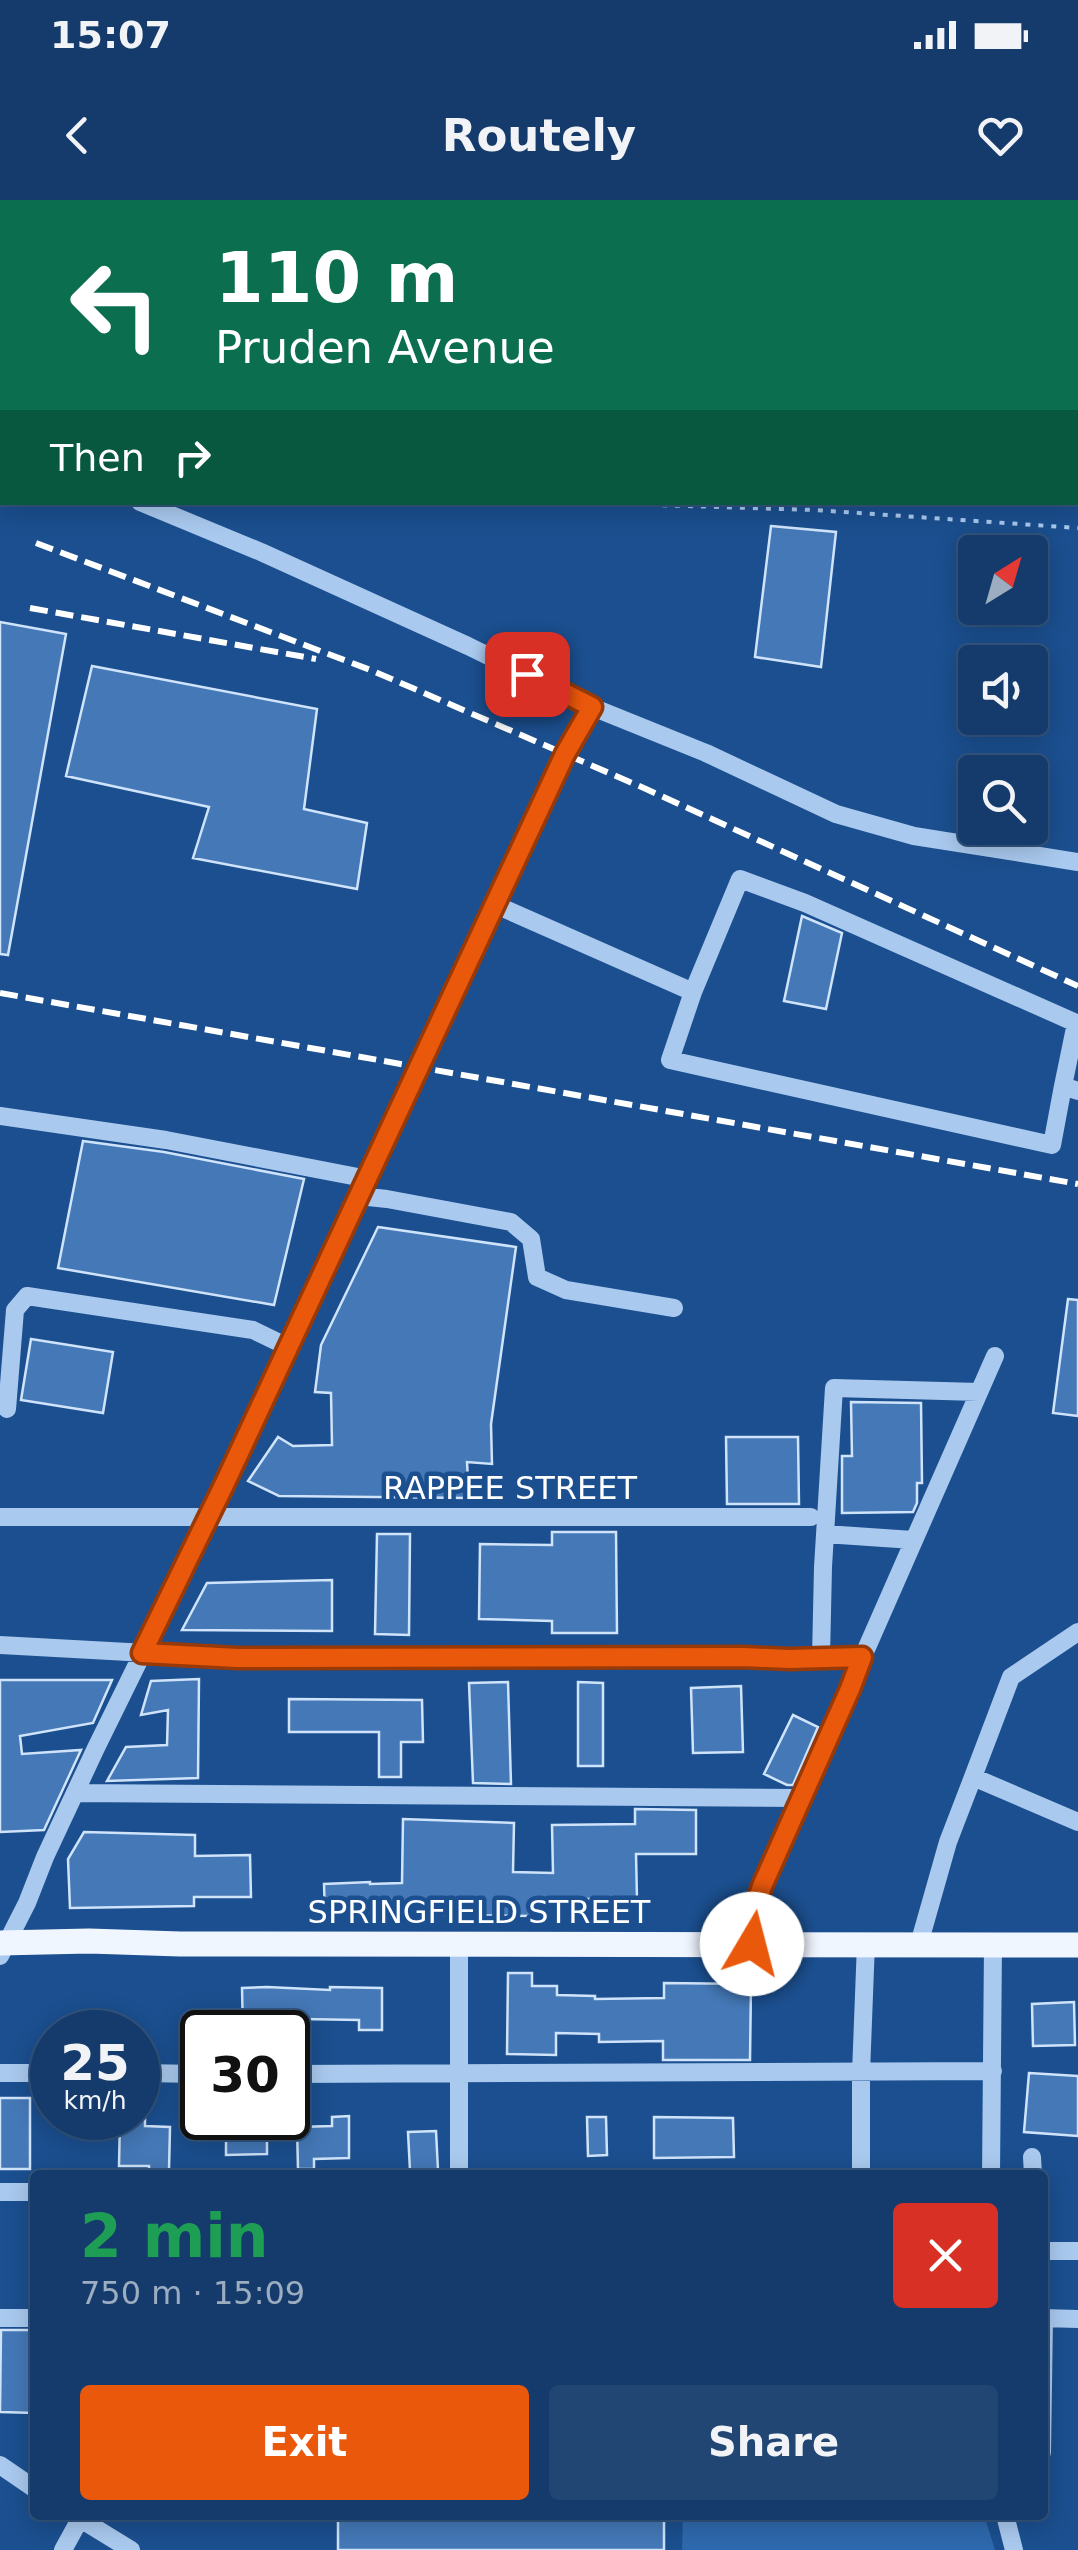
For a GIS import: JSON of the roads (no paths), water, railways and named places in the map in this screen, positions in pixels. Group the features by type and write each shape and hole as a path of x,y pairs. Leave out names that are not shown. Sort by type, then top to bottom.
{"main road":[{"name":"SPRINGFIELD STREET","path":"2,1947 90,1941 1078,1944"}],"street":[{"path":"147,505 261,552 592,707 706,752 836,814 914,836 1078,862"},
{"path":"2,1947 27,1903 75,1793 209,1518 565,754 592,707"},
{"path":"740,879 805,903 1076,1023 1071,1088 1052,1145 670,1060 693,992 740,879"},
{"path":"496,905 693,992"},
{"path":"0,1116 166,1140 345,1173 364,1188 388,1199 511,1222 530,1239 537,1277 566,1290 674,1308"},
{"path":"7,1409 15,1310 27,1296 253,1330 288,1347"},
{"path":"752,1944 752,1914 995,1356"},
{"path":"821,1658 834,1388 978,1392"},
{"name":"RAPPEE STREET","path":"0,1517 811,1517"},
{"path":"825,1534 913,1540"},
{"path":"919,1944 948,1842 1010,1677 1078,1632"},
{"path":"0,1646 238,1658 862,1657"},
{"path":"973,1777 1078,1822"},
{"path":"75,1793 800,1798"},
{"path":"459,1944 459,2170"},
{"path":"861,2170 866,1944"},
{"path":"992,1944 992,2170"},
{"path":"310,2074 993,2071"},
{"path":"0,2073 30,2073"},
{"path":"0,2192 30,2192"},
{"path":"1048,2251 1078,2251"},
{"path":"0,2318 30,2318"},
{"path":"1048,2318 1078,2319"},
{"path":"0,2466 30,2486"},
{"path":"63,2550 76,2520"},
{"path":"82,2520 131,2550"},
{"path":"1007,2520 1014,2550"}],"railway":[{"path":"36,543 373,671 646,789 1078,986"},
{"path":"30,608 316,659"},
{"path":"0,993 1078,1184"}]}
